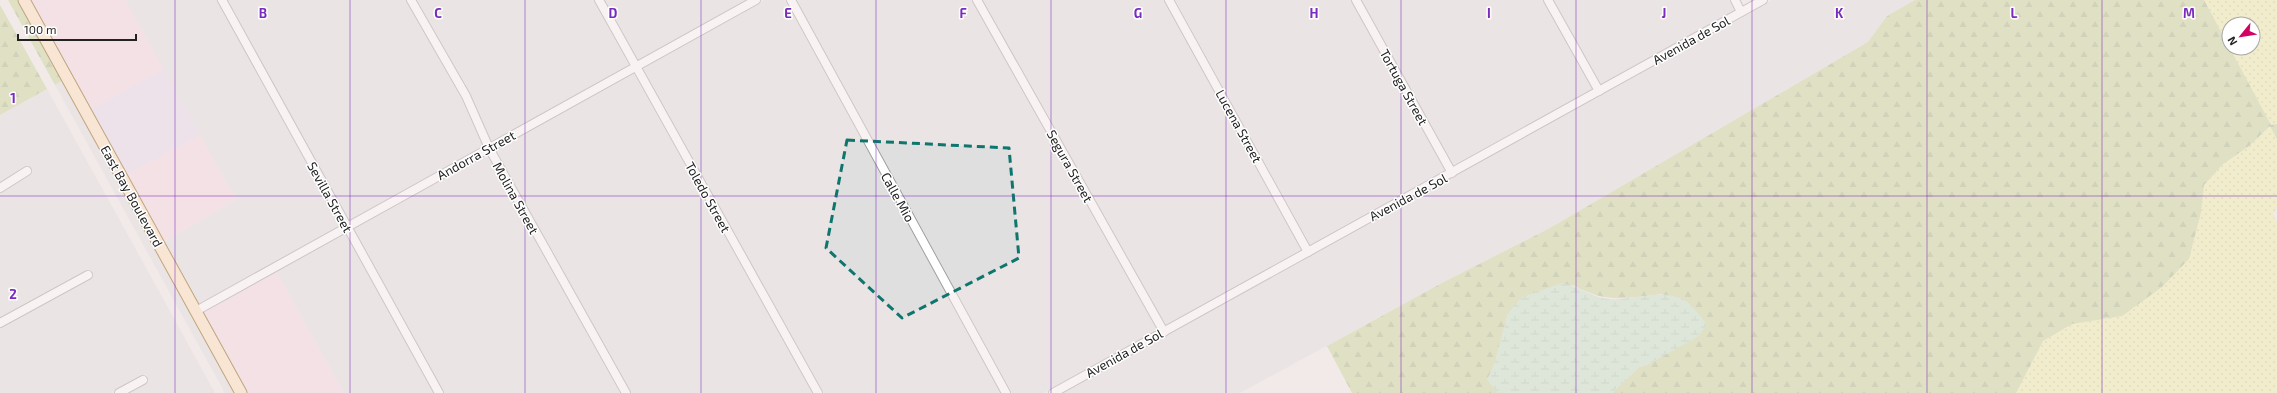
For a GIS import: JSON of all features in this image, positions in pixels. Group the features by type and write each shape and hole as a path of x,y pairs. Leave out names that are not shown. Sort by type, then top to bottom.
{"main road":[{"name":"East Bay Boulevard","path":"24,0 241,393"}],"street":[{"name":"Sevilla Street","path":"222,0 439,393"},
{"name":"Molina Street","path":"412,0 466,96 489,148 626,393"},
{"name":"Toledo Street","path":"599,0 818,393"},
{"name":"Andorra Street","path":"196,311 756,0"},
{"name":"Calle Mio","path":"791,0 1006,393"},
{"name":"Segura Street","path":"977,0 1164,332"},
{"name":"Lucena Street","path":"1169,0 1308,252"},
{"name":"Tortuga Street","path":"1356,0 1452,173"},
{"path":"1548,0 1599,91"},
{"path":"1735,0 1741,12"},
{"name":"Avenida de Sol","path":"1053,393 1763,0"},
{"path":"0,188 27,171"},
{"path":"0,323 88,275"},
{"path":"119,393 143,380"}],"highlighted area":[{"path":"847,140 1009,148 1019,258 902,318 826,248"}],"shaded area":[{"path":"29,0 125,0 164,69 90,110"},
{"path":"125,0 217,0 341,226 198,306 163,242 236,200"},
{"path":"227,0 406,0 461,98 483,146 349,221"},
{"path":"417,0 594,0 629,65 491,142 470,94"},
{"path":"604,0 748,0 637,61"},
{"path":"764,0 785,0 1001,393 824,393 641,68"},
{"path":"796,0 972,0 1158,331 1044,393 1012,393"},
{"path":"982,0 1164,0 1302,250 1166,326"},
{"path":"1175,0 1351,0 1446,172 1310,246"},
{"path":"1361,0 1543,0 1593,90 1454,168"},
{"path":"1553,0 1729,0 1735,11 1601,85"},
{"path":"1772,0 1915,0 1887,16 1868,42 1550,228 1440,284 1240,393 1061,393"},
{"path":"164,69 200,135 126,175 90,110"},
{"path":"633,72 813,393 631,393 495,149"},
{"path":"63,80 236,393 225,393 55,85"},
{"path":"47,89 215,393 127,393 149,381 145,374 111,393 0,393 0,328 93,276 89,269 0,319 0,193 33,171 28,165 0,183 0,115"},
{"path":"200,135 236,200 163,242 126,175"},
{"path":"487,153 620,393 444,393 353,228"},
{"path":"345,233 434,393 344,393 276,271"},
{"path":"276,271 344,393 246,393 202,313"}],"green space":[{"path":"8,0 18,0 63,80 55,85"},
{"path":"1915,0 2204,0 2221,32 2221,56 2234,56 2271,125 2277,124 2277,139 2270,126 2249,146 2223,164 2204,185 2201,212 2189,259 2162,287 2122,316 2072,324 2043,341 2016,393 1612,393 1639,367 1649,364 1672,350 1662,294 1627,298 1606,297 1585,291 1573,285 1508,313 1495,362 1488,380 1498,393 1352,393 1327,346 1440,284 1550,228 1868,42 1887,16"},
{"path":"2204,0 2277,0 2277,124 2271,126 2233,56 2261,56 2261,16 2221,16 2221,32"},
{"path":"0,5 47,89 0,115"},
{"path":"2271,126 2277,139 2277,206 2273,215 2277,223 2277,393 2016,393 2043,341 2072,324 2122,316 2189,259 2201,212 2204,185 2223,164 2249,146"},
{"path":"1562,283 1609,299 1658,295 1677,297 1689,303 1707,324 1699,336 1649,364 1639,367 1612,393 1498,393 1487,380 1495,362 1508,313 1522,297"}]}
